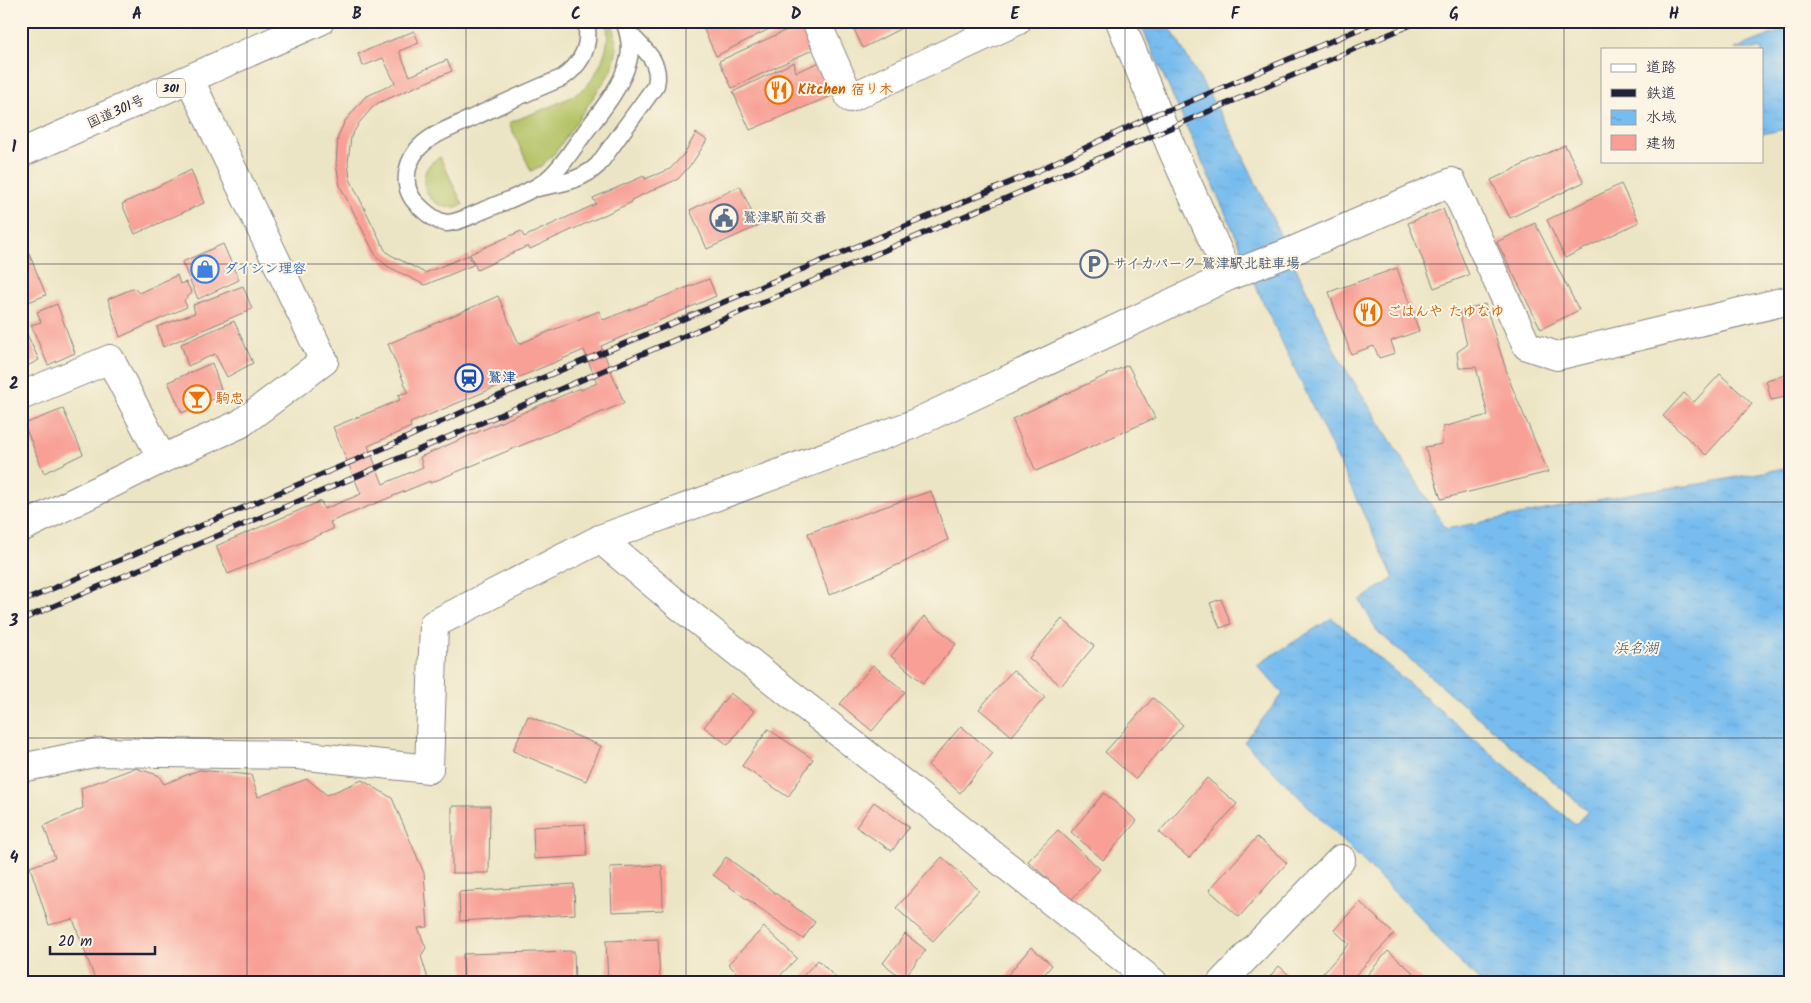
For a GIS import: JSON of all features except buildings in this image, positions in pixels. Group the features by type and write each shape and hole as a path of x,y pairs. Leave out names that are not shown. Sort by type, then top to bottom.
{"main road":[{"name":"国道301号","path":"21,153 320,21"},
{"path":"816,21 850,98 1017,21"},
{"path":"1120,21 1172,149 1229,276"},
{"path":"21,528 162,459 240,424 324,361 190,80"},
{"path":"21,768 99,752 298,756 429,769 434,624 600,539 911,425 1229,276 1290,252 1452,182 1527,346 1557,356 1790,300"},
{"path":"21,396 110,358 162,459"},
{"path":"600,539 687,612 1153,982"},
{"path":"1222,982 1340,859"}],"lane":[{"path":"586,21 587,38 579,63 562,78 447,129 417,150 408,168 406,179 408,191 416,204 436,219 446,223 461,219 533,189 571,181 590,172 598,165 656,85 657,69 654,60 626,27"},
{"path":"533,189 545,181 560,166 614,93 629,60 626,27"}],"green space":[{"path":"606,21 611,21 615,32 617,49 612,70 555,153 541,166 531,171 509,123 562,101 587,86 601,63 605,52 608,37"},
{"path":"440,157 463,205 453,207 436,203 426,190 424,182 425,173 430,164"}],"water":[{"name":"浜名湖","path":"1139,21 1166,21 1235,139 1337,355 1446,529 1644,491 1701,484 1790,467 1790,982 1481,982 1447,950 1427,925 1244,742 1283,694 1257,665 1332,618 1575,825 1588,811 1377,631 1360,600 1394,578 1256,287 1243,252"},
{"path":"1790,27 1790,128 1764,134 1764,48 1738,48"}],"railway":[{"path":"21,602 384,448 482,403 1035,172 1158,113 1177,107 1378,21"},
{"path":"21,620 1420,21"}],"place":[{"name":"Kitchen 宿り木","path":"779,90"},
{"name":"鷲津駅前交番","path":"724,218"},
{"name":"サイカパーク 鷲津駅北駐車場","path":"1094,264"},
{"name":"ダイシン理容","path":"205,269"},
{"name":"ごはんや たゆなゆ","path":"1368,312"},
{"name":"鷲津","path":"469,378"},
{"name":"駒忠","path":"197,399"}]}
